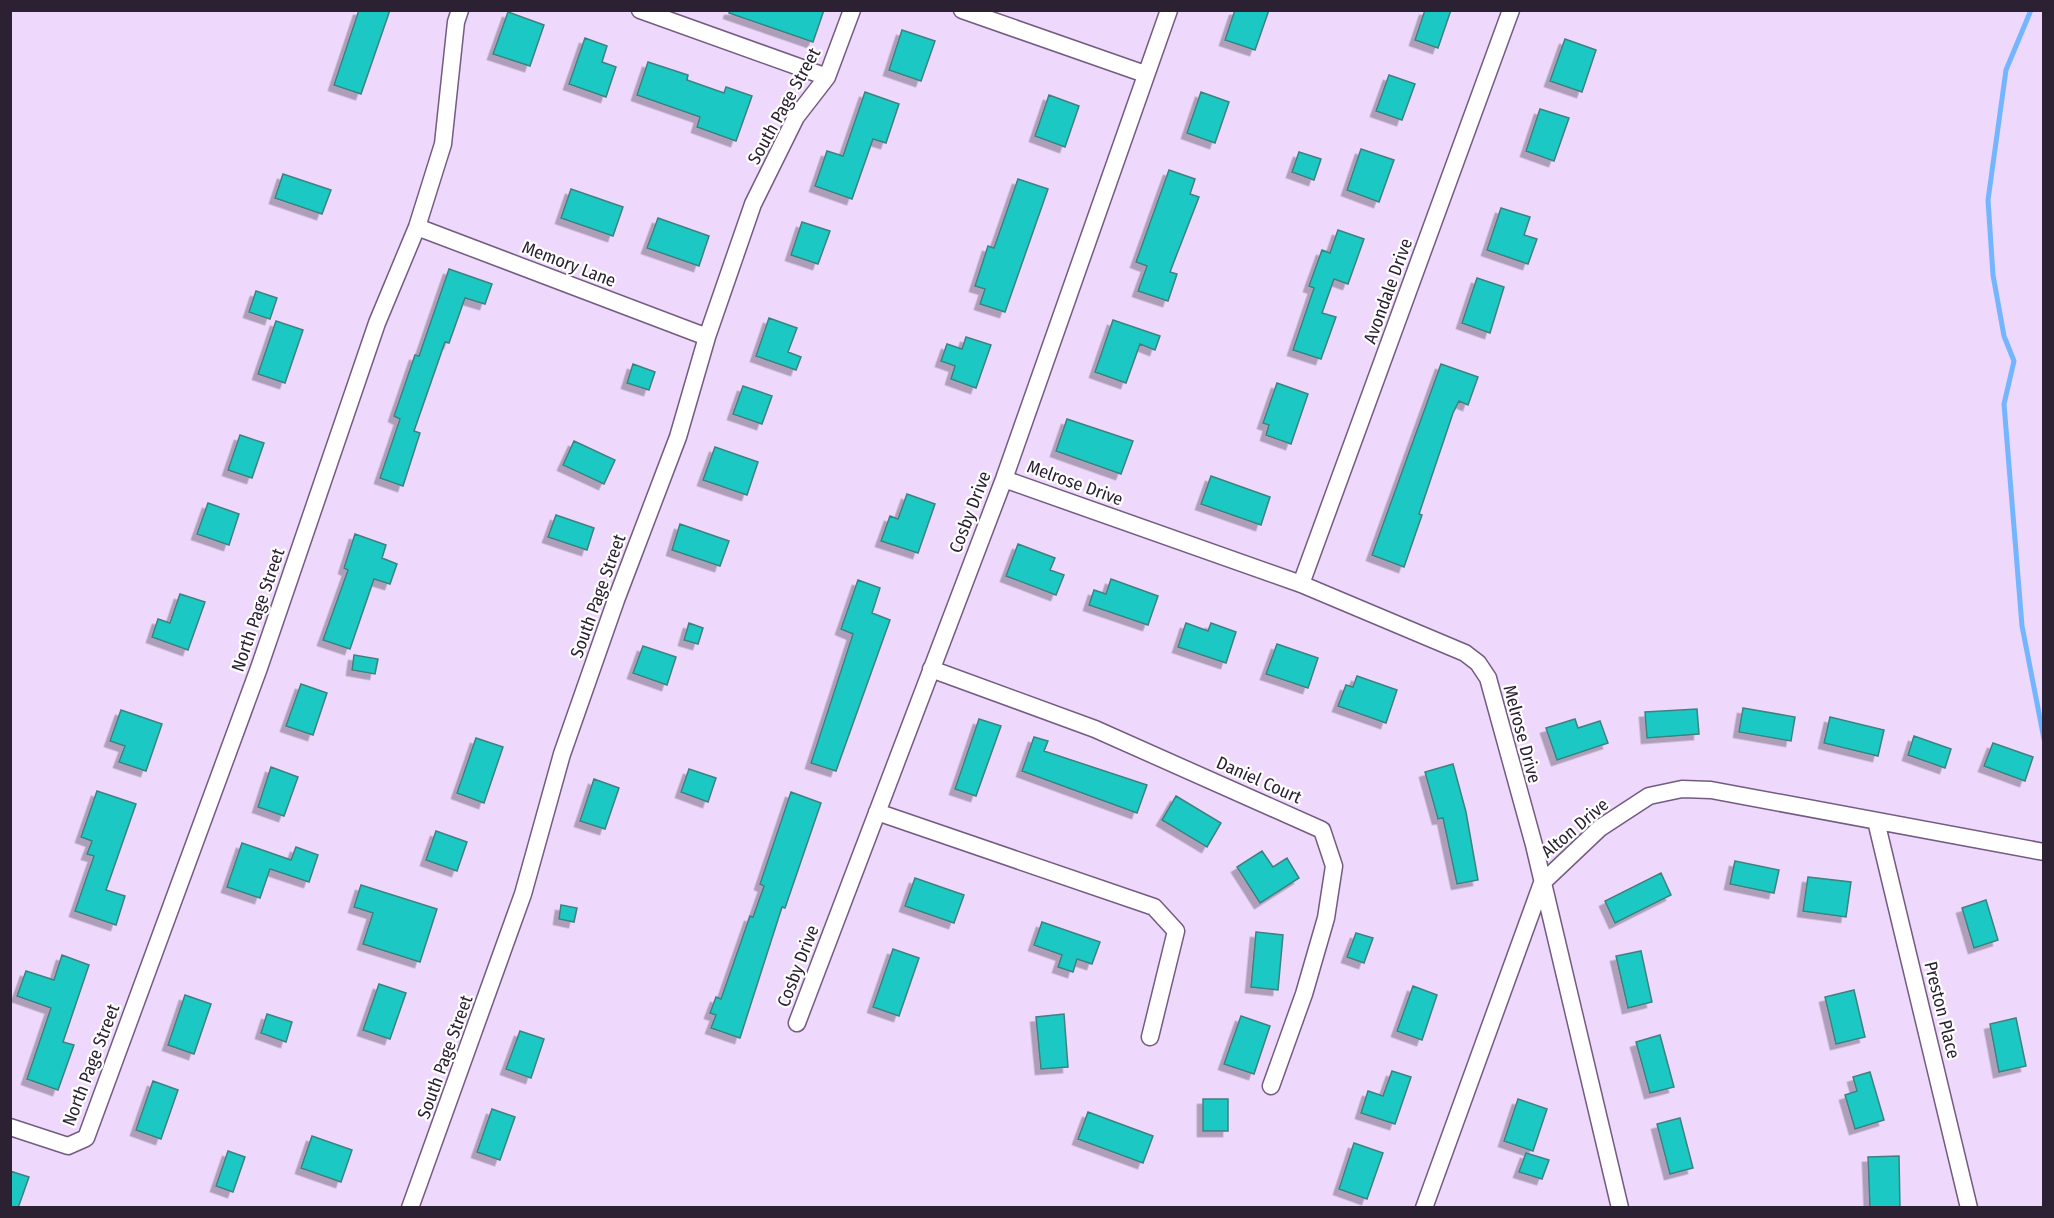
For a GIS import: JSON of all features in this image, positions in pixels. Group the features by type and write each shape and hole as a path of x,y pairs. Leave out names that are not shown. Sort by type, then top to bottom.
{"street":[{"name":"North Page Street","path":"10,1127 68,1146 86,1138 260,668 377,323 417,227 443,144 456,22 460,10"},
{"path":"640,10 827,77"},
{"name":"South Page Street","path":"410,1208 524,894 562,754 616,600 678,437 707,337 753,204 796,117 827,77 852,10"},
{"path":"962,10 1145,74"},
{"name":"Cosby Drive","path":"797,1023 1004,479 1169,10"},
{"name":"Avondale Drive","path":"1301,584 1511,10"},
{"name":"Memory Lane","path":"417,227 707,337"},
{"name":"Melrose Drive","path":"1004,479 1301,584 1465,653 1478,663 1488,678 1542,883 1620,1208"},
{"name":"Daniel Court","path":"931,669 1095,729 1322,830 1334,866 1326,918 1304,994 1271,1086"},
{"name":"Alton Drive","path":"1424,1208 1542,883 1600,828 1648,796 1682,789 1711,790 2043,852"},
{"path":"877,812 1154,908 1176,931 1150,1037"},
{"name":"Preston Place","path":"1876,821 1969,1208"}],"building":[{"path":"359,10 390,10 361,94 334,85"},
{"path":"730,10 824,10 813,42 729,13"},
{"path":"1235,10 1269,10 1255,50 1225,40"},
{"path":"1425,10 1451,10 1438,48 1415,40"},
{"path":"508,12 544,25 530,66 493,54"},
{"path":"902,30 935,41 921,81 889,70"},
{"path":"585,38 607,46 602,62 616,67 606,97 569,84"},
{"path":"1565,39 1596,50 1582,92 1550,81"},
{"path":"648,62 688,75 687,80 724,93 726,87 752,96 736,141 697,127 700,117 637,95"},
{"path":"1389,75 1415,84 1402,120 1376,111"},
{"path":"865,92 899,104 886,143 873,139 852,199 815,186 827,151 843,156"},
{"path":"1201,92 1229,102 1215,143 1187,133"},
{"path":"1049,95 1079,106 1065,147 1035,136"},
{"path":"1540,109 1569,118 1554,161 1526,151"},
{"path":"1361,149 1394,160 1379,202 1347,190"},
{"path":"1299,152 1321,159 1314,180 1292,172"},
{"path":"1169,170 1195,179 1190,194 1199,197 1170,272 1177,274 1168,301 1138,291 1147,266 1136,262"},
{"path":"283,174 331,190 322,214 275,198"},
{"path":"1018,179 1048,189 1005,312 980,304 985,289 975,286 988,246 994,248"},
{"path":"571,189 623,207 613,236 561,218"},
{"path":"1501,208 1530,217 1524,235 1537,239 1528,264 1487,250"},
{"path":"658,218 709,236 699,266 647,248"},
{"path":"802,222 830,231 818,264 791,255"},
{"path":"1338,230 1364,239 1348,284 1334,279 1322,313 1336,317 1321,359 1293,350 1314,288 1309,286 1322,250 1330,253"},
{"path":"449,269 492,284 485,304 465,298 449,343 445,342 414,431 420,433 403,486 380,478 400,419 394,416 415,355 419,356"},
{"path":"1477,278 1504,287 1490,333 1462,323"},
{"path":"256,291 277,298 270,319 249,312"},
{"path":"769,318 797,328 788,352 801,357 796,370 756,356"},
{"path":"1113,320 1160,336 1155,350 1140,344 1126,383 1095,372"},
{"path":"276,321 303,330 285,383 258,374"},
{"path":"966,337 991,345 976,388 951,379 955,366 941,361 947,344 962,349"},
{"path":"633,364 655,372 649,390 627,383"},
{"path":"1441,364 1478,377 1468,405 1459,401 1453,413 1404,567 1372,555"},
{"path":"1277,383 1308,394 1291,444 1266,435 1269,425 1263,423"},
{"path":"743,386 772,396 762,424 733,414"},
{"path":"1067,419 1133,441 1121,474 1056,451"},
{"path":"240,435 264,443 252,478 228,470"},
{"path":"574,441 615,460 604,484 563,465"},
{"path":"715,447 758,462 747,495 703,480"},
{"path":"1211,476 1270,497 1261,525 1201,504"},
{"path":"907,494 935,504 918,553 881,541 890,516 898,519"},
{"path":"208,503 239,514 229,545 197,534"},
{"path":"556,515 594,528 587,550 548,537"},
{"path":"680,524 729,541 720,566 672,550"},
{"path":"355,534 386,545 382,558 397,564 390,584 374,579 350,649 323,640 348,570 344,568"},
{"path":"1018,544 1055,558 1050,570 1064,575 1056,595 1006,576"},
{"path":"1111,579 1158,596 1148,625 1089,605 1094,590 1106,594"},
{"path":"858,580 880,588 872,613 890,620 836,771 811,763 853,634 841,629"},
{"path":"180,594 205,602 188,650 152,637 158,619 170,623"},
{"path":"689,623 703,628 698,644 684,640"},
{"path":"1186,623 1208,631 1211,623 1236,632 1226,663 1178,647"},
{"path":"1277,644 1318,658 1308,688 1266,674"},
{"path":"643,646 676,657 667,685 633,673"},
{"path":"354,655 378,659 375,674 352,670"},
{"path":"1357,676 1397,690 1386,723 1338,706 1346,685 1353,687"},
{"path":"301,684 327,693 313,735 286,726"},
{"path":"1743,708 1795,717 1791,741 1739,732"},
{"path":"1697,709 1699,734 1647,738 1645,712"},
{"path":"121,710 162,724 146,771 119,762 125,746 110,741"},
{"path":"1830,717 1884,730 1878,756 1824,743"},
{"path":"979,719 1001,726 976,796 955,789"},
{"path":"1575,719 1578,728 1600,721 1608,743 1557,760 1546,728"},
{"path":"1914,736 1951,749 1945,768 1908,755"},
{"path":"1034,737 1048,741 1044,751 1147,785 1137,813 1022,771"},
{"path":"476,738 503,747 484,803 457,793"},
{"path":"1993,743 2033,757 2025,781 1984,766"},
{"path":"1453,764 1466,812 1478,880 1457,884 1443,818 1438,819 1425,772"},
{"path":"271,767 298,777 284,816 258,807"},
{"path":"689,769 716,778 708,802 681,792"},
{"path":"594,779 619,788 605,829 580,821"},
{"path":"97,791 136,804 106,890 125,896 116,925 75,911 94,856 87,854 92,841 81,837"},
{"path":"791,792 821,803 785,908 782,907 740,1038 711,1028 716,1015 710,1013 716,997 721,999 750,916 753,917 764,886 760,884"},
{"path":"1176,796 1221,823 1207,847 1162,820"},
{"path":"436,831 467,842 457,871 426,860"},
{"path":"242,843 291,860 296,847 318,855 309,882 270,869 260,898 227,887"},
{"path":"1262,851 1273,867 1287,858 1299,878 1260,903 1237,867"},
{"path":"1735,861 1779,870 1774,893 1730,884"},
{"path":"1661,873 1671,895 1615,923 1605,901"},
{"path":"1808,877 1851,882 1846,917 1803,911"},
{"path":"915,878 964,895 954,923 905,906"},
{"path":"361,885 437,909 420,962 363,944 373,913 354,907"},
{"path":"1986,900 1998,940 1974,948 1962,908"},
{"path":"561,905 577,908 574,922 559,919"},
{"path":"1042,922 1100,942 1092,964 1077,959 1073,972 1058,967 1062,955 1034,945"},
{"path":"1256,932 1283,935 1278,990 1251,987"},
{"path":"1356,933 1373,938 1364,963 1347,957"},
{"path":"893,949 919,958 899,1016 873,1007"},
{"path":"1641,951 1652,1002 1628,1008 1616,956"},
{"path":"62,955 89,965 63,1042 74,1045 58,1090 27,1079 51,1008 17,996 26,971 54,980"},
{"path":"379,984 406,993 390,1039 363,1030"},
{"path":"1413,986 1437,995 1422,1040 1397,1031"},
{"path":"1854,990 1865,1037 1836,1044 1825,997"},
{"path":"185,995 211,1004 194,1054 168,1045"},
{"path":"267,1014 292,1022 286,1042 261,1033"},
{"path":"1064,1014 1068,1067 1041,1069 1036,1017"},
{"path":"1241,1016 1270,1026 1254,1074 1224,1064"},
{"path":"2016,1018 2026,1066 1999,1072 1990,1024"},
{"path":"520,1031 544,1039 531,1078 506,1069"},
{"path":"1660,1035 1674,1087 1650,1093 1636,1042"},
{"path":"1392,1071 1411,1077 1395,1124 1361,1113 1368,1091 1383,1096"},
{"path":"1870,1072 1884,1120 1855,1129 1845,1095 1857,1091 1853,1077"},
{"path":"153,1081 178,1090 161,1139 136,1130"},
{"path":"1203,1099 1228,1099 1228,1131 1203,1131"},
{"path":"1518,1099 1547,1109 1533,1151 1504,1141"},
{"path":"492,1109 515,1117 500,1160 477,1152"},
{"path":"1088,1112 1153,1136 1143,1163 1078,1139"},
{"path":"1680,1118 1693,1168 1670,1174 1657,1124"},
{"path":"312,1136 352,1150 341,1182 301,1168"},
{"path":"1354,1143 1383,1153 1367,1199 1339,1189"},
{"path":"228,1151 245,1157 233,1192 216,1186"},
{"path":"1526,1153 1549,1160 1542,1179 1519,1172"},
{"path":"1899,1156 1900,1208 1870,1208 1868,1157"},
{"path":"10,1171 29,1177 18,1208 10,1208"}],"waterway":[{"path":"2031,10 2006,70 1988,200 1993,275 2004,336 2014,361 2004,404 2022,626 2044,739"}]}
